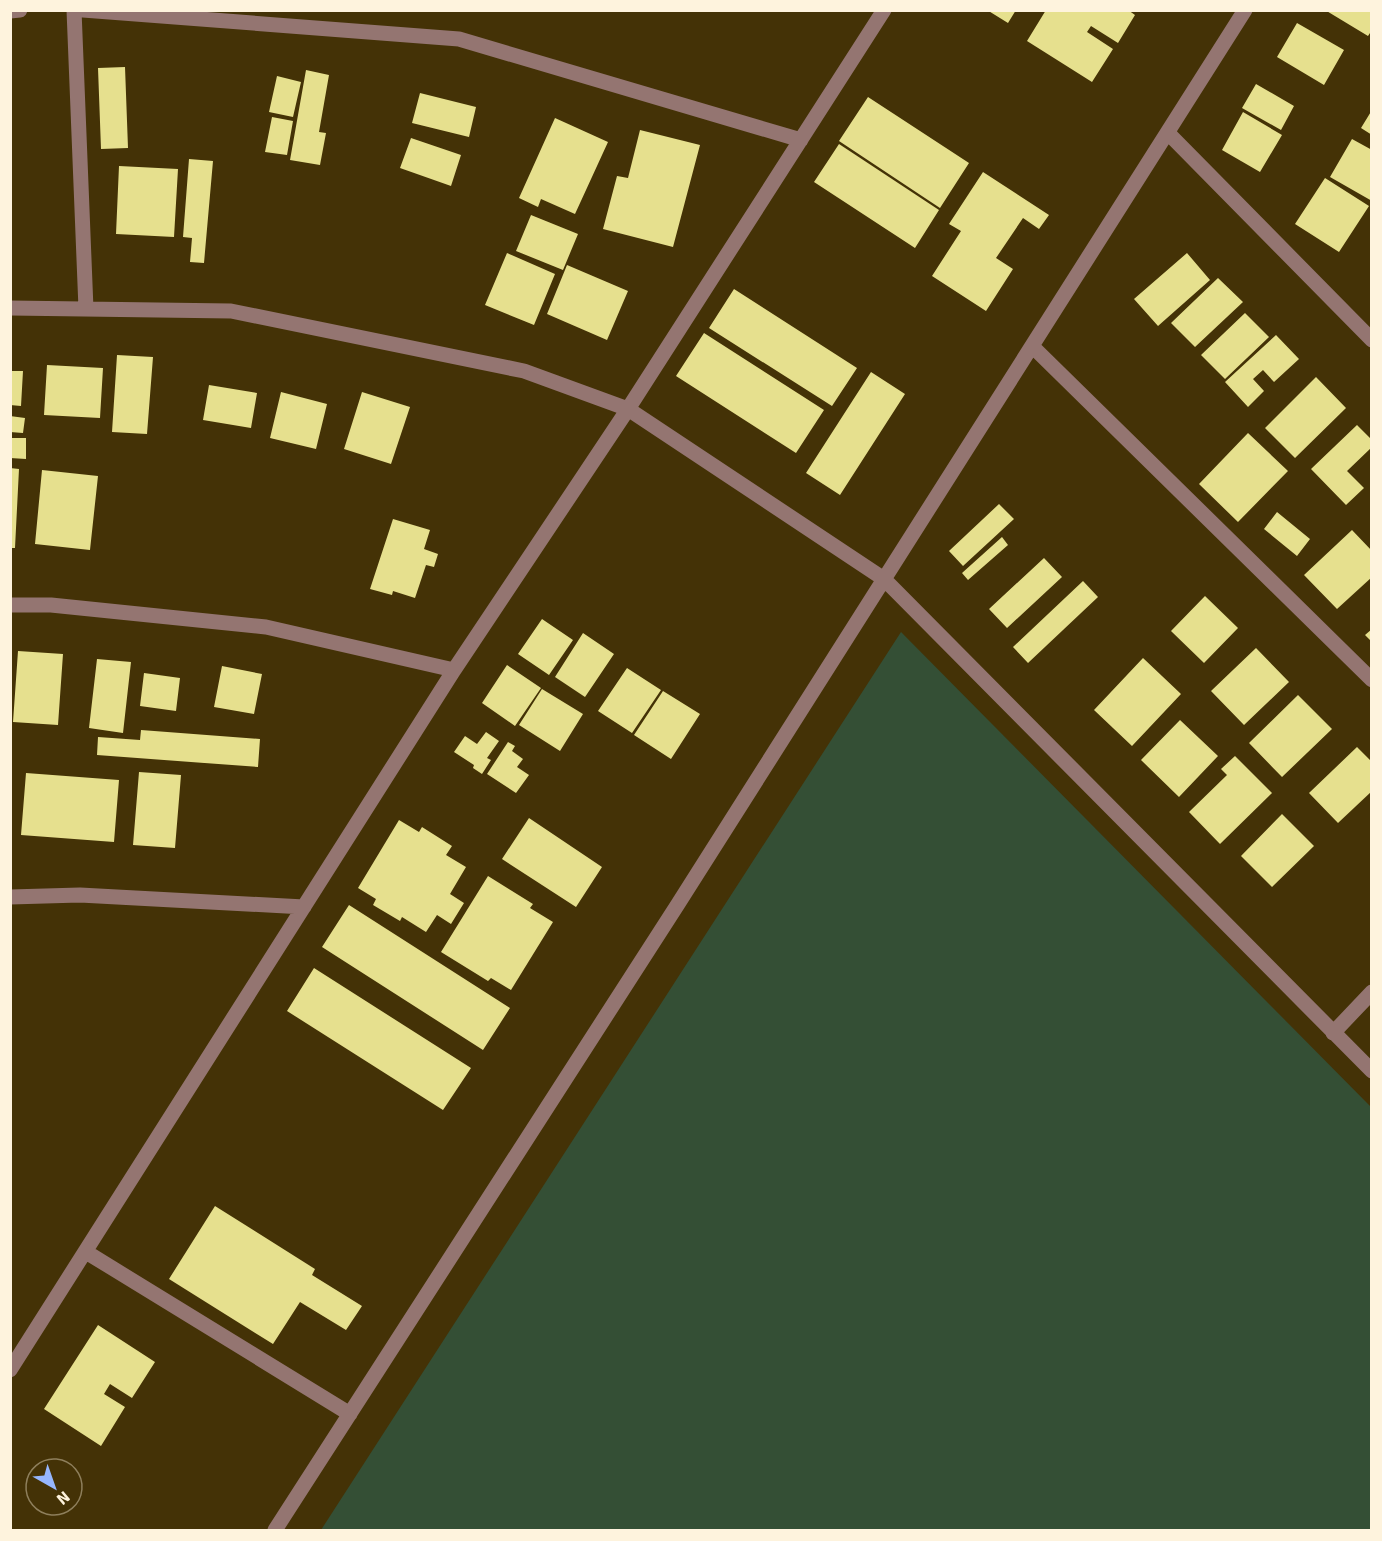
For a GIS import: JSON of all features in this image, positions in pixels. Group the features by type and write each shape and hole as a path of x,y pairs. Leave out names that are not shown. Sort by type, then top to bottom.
{"street":[{"path":"10,11 20,10"},
{"path":"74,10 86,309"},
{"path":"83,10 459,39 801,140"},
{"path":"10,1370 454,670 628,409 884,10"},
{"path":"275,1530 678,904 1245,10"},
{"path":"1168,133 1369,333"},
{"path":"10,308 231,311 524,371 628,409 884,579 1371,1071"},
{"path":"1032,346 1371,680"},
{"path":"10,605 51,605 266,627 454,670"},
{"path":"10,897 80,895 304,907"},
{"path":"1334,1033 1371,992"},
{"path":"86,1252 350,1414"}],"green space":[{"path":"901,632 1371,1107 1371,1530 321,1530"}],"building":[{"path":"987,10 1016,10 1008,23"},
{"path":"1046,10 1128,10 1135,15 1118,43 1091,26 1087,32 1113,49 1092,82 1027,41"},
{"path":"1325,10 1372,10 1372,30 1368,36"},
{"path":"1297,23 1344,50 1324,85 1277,57"},
{"path":"125,67 128,148 101,149 98,68"},
{"path":"306,70 329,75 319,132 326,133 320,165 290,160"},
{"path":"277,76 301,82 293,117 269,112"},
{"path":"1256,84 1294,106 1281,130 1242,108"},
{"path":"420,93 476,107 469,137 412,123"},
{"path":"868,97 969,163 940,208 839,141"},
{"path":"1372,110 1372,135 1361,128"},
{"path":"1243,112 1282,135 1260,172 1222,150"},
{"path":"272,117 293,121 287,155 265,152"},
{"path":"555,118 608,142 575,214 541,199 538,207 519,198"},
{"path":"640,130 700,145 673,247 603,229 617,176 628,178"},
{"path":"411,138 461,155 451,186 400,168"},
{"path":"1352,139 1372,150 1372,201 1330,177"},
{"path":"839,144 939,210 915,248 814,182"},
{"path":"189,159 213,161 204,263 190,262 192,238 183,237"},
{"path":"119,166 178,169 174,237 116,234"},
{"path":"983,172 1049,215 1039,229 1023,218 996,258 1013,269 986,311 932,276 961,231 949,224"},
{"path":"1325,178 1369,206 1339,252 1295,224"},
{"path":"531,215 578,234 563,270 516,251"},
{"path":"507,253 555,274 534,325 485,305"},
{"path":"1187,253 1210,280 1158,326 1134,299"},
{"path":"567,265 628,291 607,340 547,314"},
{"path":"1218,278 1243,302 1195,347 1171,323"},
{"path":"734,289 857,368 832,406 709,328"},
{"path":"1245,313 1269,337 1225,379 1201,355"},
{"path":"704,333 824,410 796,453 676,376"},
{"path":"1276,335 1299,359 1274,382 1263,370 1253,379 1264,391 1248,407 1225,382"},
{"path":"117,355 153,357 147,434 112,432"},
{"path":"47,365 103,368 100,418 44,415"},
{"path":"10,371 23,371 21,406 10,405"},
{"path":"871,372 905,394 840,495 806,473"},
{"path":"1316,377 1346,408 1295,458 1265,428"},
{"path":"209,385 257,393 251,428 203,420"},
{"path":"281,392 327,404 316,449 270,438"},
{"path":"362,392 410,407 391,464 344,449"},
{"path":"10,416 25,418 23,433 10,432"},
{"path":"1357,425 1372,440 1372,447 1347,471 1364,488 1346,505 1311,469"},
{"path":"1248,433 1288,471 1238,522 1199,484"},
{"path":"10,438 26,438 26,459 10,458"},
{"path":"10,468 19,469 15,548 10,548"},
{"path":"42,470 98,476 90,550 35,544"},
{"path":"999,504 1014,519 963,566 949,551"},
{"path":"1277,512 1310,539 1297,556 1264,529"},
{"path":"393,519 430,530 424,549 438,554 434,567 426,565 415,598 393,591 392,595 370,589"},
{"path":"1352,530 1372,551 1372,577 1337,609 1304,575"},
{"path":"1002,537 1008,545 968,580 962,573"},
{"path":"1044,558 1062,577 1007,628 989,609"},
{"path":"1083,581 1098,597 1028,663 1013,647"},
{"path":"1205,596 1238,628 1204,663 1171,631"},
{"path":"542,619 573,640 549,675 518,654"},
{"path":"1372,629 1372,642 1365,635"},
{"path":"583,633 614,654 585,697 555,677"},
{"path":"1256,648 1289,682 1244,725 1211,691"},
{"path":"18,651 63,654 58,725 13,722"},
{"path":"1143,658 1181,694 1132,746 1094,710"},
{"path":"97,659 131,662 123,733 89,728"},
{"path":"507,665 541,688 515,726 482,703"},
{"path":"222,666 262,674 254,714 214,707"},
{"path":"627,668 661,690 632,733 598,711"},
{"path":"144,673 180,678 176,711 140,706"},
{"path":"542,689 583,714 560,751 519,725"},
{"path":"663,691 700,714 671,759 634,735"},
{"path":"1298,695 1332,729 1282,777 1249,743"},
{"path":"1180,720 1218,756 1179,797 1141,760"},
{"path":"141,730 260,739 258,767 97,755 98,737 140,740"},
{"path":"486,732 499,741 487,758 491,760 482,774 473,768 474,765 454,752 465,736 477,744"},
{"path":"508,742 515,746 512,751 523,759 517,767 529,775 516,793 487,774"},
{"path":"1357,747 1372,762 1372,791 1338,823 1309,793"},
{"path":"1235,756 1272,793 1220,844 1189,812 1227,775 1221,769"},
{"path":"139,772 181,775 175,848 133,845"},
{"path":"26,773 119,780 114,842 21,835"},
{"path":"1282,814 1314,846 1272,887 1241,856"},
{"path":"529,818 602,867 576,907 502,859"},
{"path":"399,820 419,832 422,827 452,846 446,855 466,867 450,894 464,903 451,924 437,915 426,932 402,917 400,921 373,905 376,899 358,888"},
{"path":"488,876 533,904 530,908 553,922 511,990 491,978 488,981 441,952"},
{"path":"349,905 510,1008 483,1050 322,947"},
{"path":"314,968 471,1068 443,1110 287,1011"},
{"path":"215,1206 315,1269 312,1275 362,1306 346,1330 300,1302 273,1344 169,1279"},
{"path":"98,1325 155,1362 132,1398 110,1384 104,1394 125,1407 101,1446 44,1409"}]}
